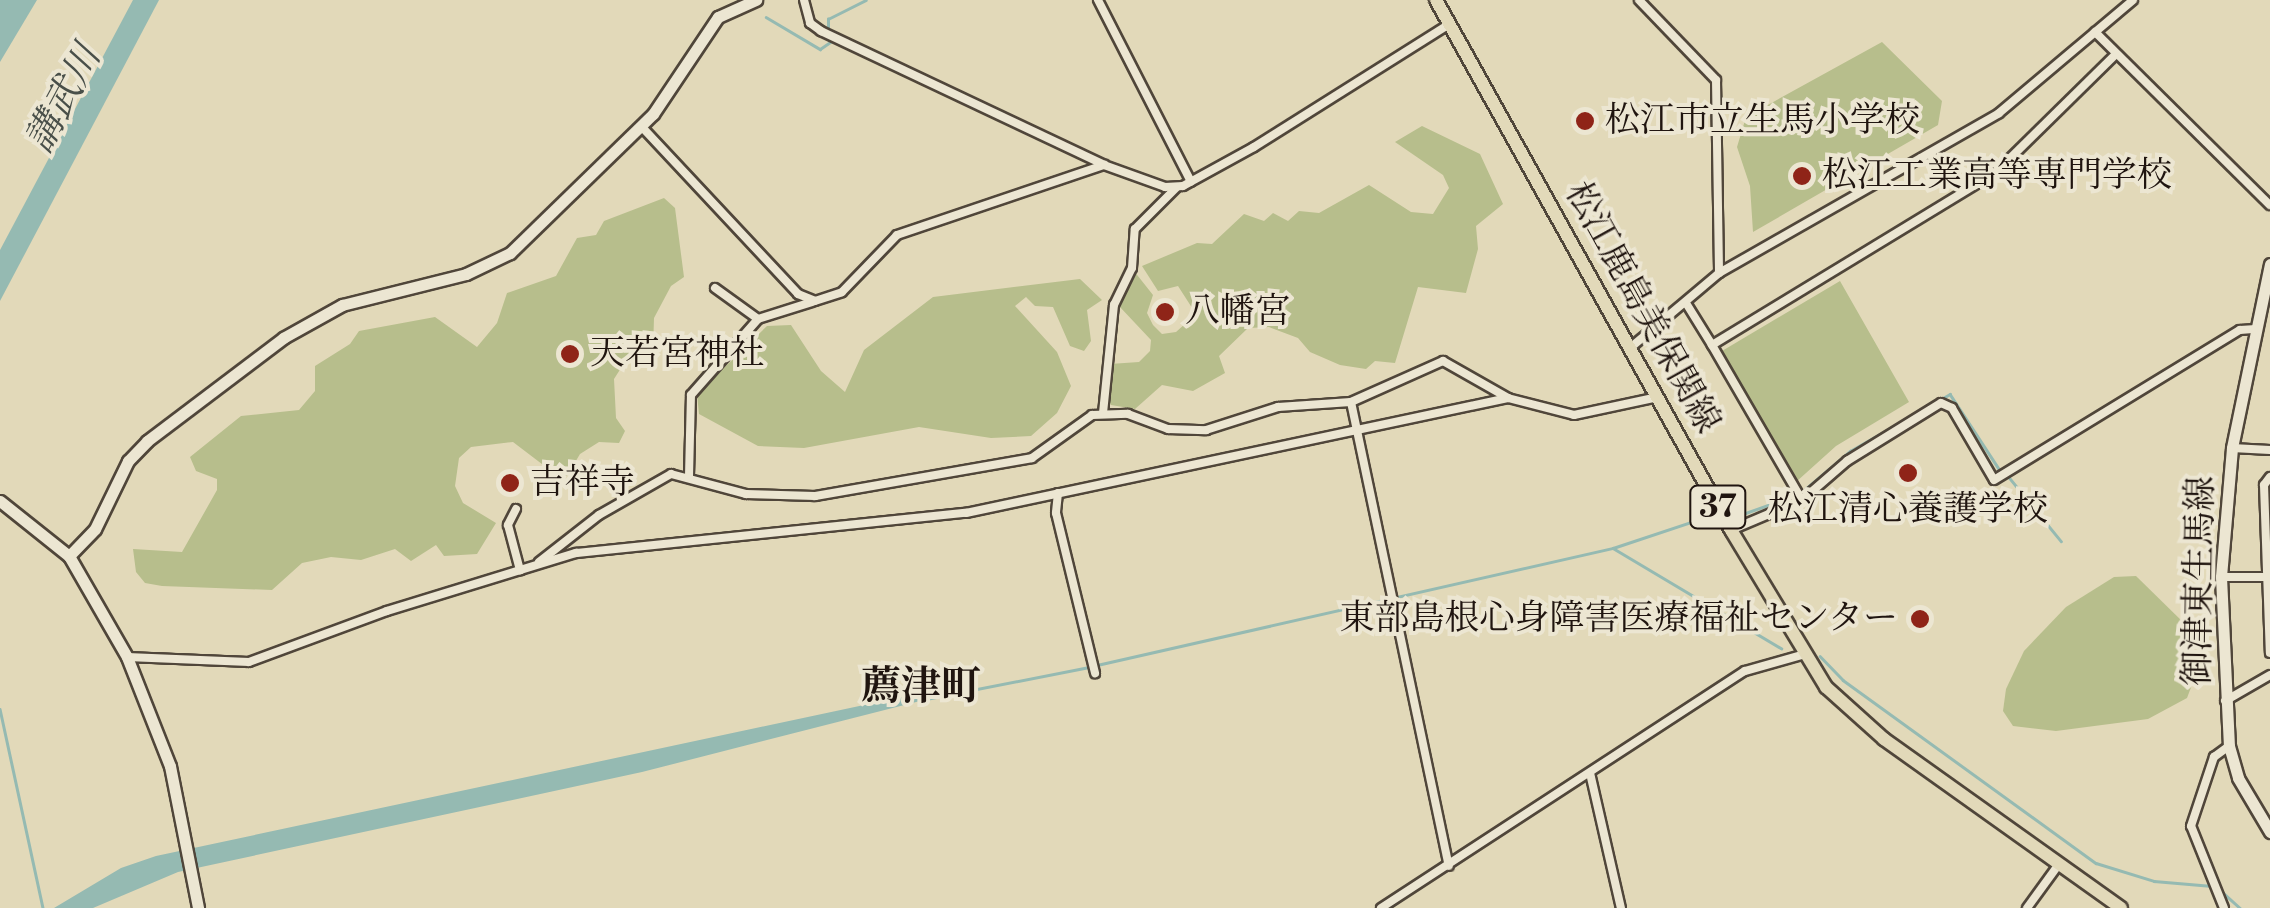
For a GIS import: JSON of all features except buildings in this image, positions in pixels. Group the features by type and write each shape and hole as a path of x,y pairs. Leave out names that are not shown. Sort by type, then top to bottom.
{"main road":[{"name":"松江鹿島美保関線","path":"1439,1 1730,530 1802,655 1826,687 1884,738 2121,908"}],"street":[{"path":"69,556 95,529 128,461 237,373 342,305 488,267 530,234 671,92 702,35 734,3 756,0"},
{"path":"804,0 810,23 821,31 1104,165 1178,186"},
{"path":"1098,0 1192,182"},
{"path":"1639,0 1716,80 1719,273"},
{"path":"1630,348 1719,273 2000,113 2133,0"},
{"path":"1103,414 1114,305 1132,268 1135,230 1178,186 1192,182 1449,24"},
{"path":"2094,32 2270,205"},
{"path":"1712,346 1996,172 2116,54"},
{"path":"641,126 798,294 815,301"},
{"path":"689,476 691,395 758,319 842,292 897,236 1104,165"},
{"name":"御津東生馬線","path":"2270,264 2232,448 2221,577 2229,746 2238,778 2270,832"},
{"path":"715,288 758,319"},
{"path":"1686,303 1800,496"},
{"path":"1730,530 1800,496 1847,460 1941,404 1952,408 1994,480 2240,330 2256,329"},
{"path":"537,564 620,502 660,478 689,476 746,494 815,496 950,476 1046,453 1075,423 1103,414 1194,431 1278,407 1351,402 1443,362 1508,398 1574,415 1658,398"},
{"path":"127,657 249,662 537,564 598,550 966,513 1508,398"},
{"path":"1351,402 1449,866"},
{"path":"2232,448 2270,450"},
{"path":"2270,477 2264,485 2270,653"},
{"path":"1058,493 1095,673"},
{"path":"0,501 69,556 127,657 161,734 198,908"},
{"path":"516,508 508,526 520,570"},
{"path":"2221,577 2268,576"},
{"path":"1381,908 1745,671 1802,655"},
{"path":"2225,701 2270,675"},
{"path":"2224,908 2191,826 2214,758 2229,746"},
{"path":"1590,774 1621,908"},
{"path":"2027,908 2059,864"}],"green space":[{"path":"1882,42 1942,101 1938,125 1753,232 1750,186 1737,147 1746,117"},
{"path":"1422,126 1480,154 1503,204 1476,226 1478,249 1466,293 1418,287 1395,363 1375,361 1366,369 1340,365 1310,352 1298,338 1269,327 1248,328 1219,356 1225,373 1193,391 1162,385 1135,409 1111,405 1106,394 1110,364 1139,362 1150,351 1151,340 1119,306 1134,271 1153,295 1147,313 1153,325 1162,334 1176,332 1196,314 1178,286 1158,291 1142,266 1197,243 1212,244 1244,214 1264,221 1273,213 1288,221 1299,211 1319,213 1369,185 1411,212 1433,214 1449,188 1443,175 1395,142"},
{"path":"664,198 675,208 684,277 671,286 654,318 653,351 628,357 614,379 616,418 625,431 619,443 599,442 580,454 567,476 559,477 513,442 471,447 459,458 455,486 463,503 496,523 477,554 444,556 436,545 411,561 395,549 361,560 331,557 302,563 272,590 162,586 145,583 136,572 133,549 182,552 217,490 217,479 196,471 190,457 241,416 299,410 315,391 315,366 350,344 359,331 435,317 477,347 497,323 507,293 556,276 577,238 596,235 604,221"},
{"path":"1080,279 1102,300 1087,310 1091,341 1084,351 1070,346 1053,307 1035,306 1026,297 1015,306 1057,352 1071,386 1057,413 1031,436 991,438 919,427 804,448 758,446 699,414 697,394 767,326 791,325 821,371 845,392 864,350 933,297"},
{"path":"1840,281 1909,402 1836,446 1796,482 1722,351"},
{"path":"2136,576 2186,625 2198,669 2187,698 2148,719 2056,731 2013,726 2003,711 2006,689 2024,651 2066,607 2114,577"}],"water":[{"path":"0,0 37,0 0,62"},
{"path":"133,0 159,0 0,301 0,250"},
{"path":"911,695 924,700 642,772 178,872 93,908 54,908 121,868 156,856"}],"waterway":[{"path":"828,29 828,19 866,0"},
{"path":"766,17 820,49 832,41"},
{"path":"1803,491 1850,451 1950,394 2001,472"},
{"path":"2008,476 2061,541"},
{"path":"1740,515 1796,495"},
{"path":"1613,548 1706,517"},
{"path":"1097,665 1613,548 1781,648"},
{"path":"1820,656 1843,680 2096,863 2154,881 2212,886"},
{"path":"921,700 1089,667"},
{"path":"0,709 43,908"},
{"path":"2219,889 2240,908"}],"place":[{"name":"松江市立生馬小学校","path":"1585,121"},
{"name":"松江工業高等専門学校","path":"1802,176"},
{"name":"八幡宮","path":"1165,312"},
{"name":"天若宮神社","path":"570,354"},
{"name":"松江清心養護学校","path":"1908,473"},
{"name":"吉祥寺","path":"510,483"},
{"name":"東部島根心身障害医療福祉センター","path":"1920,619"}],"district":[{"name":"薦津町","path":"921,687"}],"water label":[{"name":"講武川","path":"64,99"}]}
